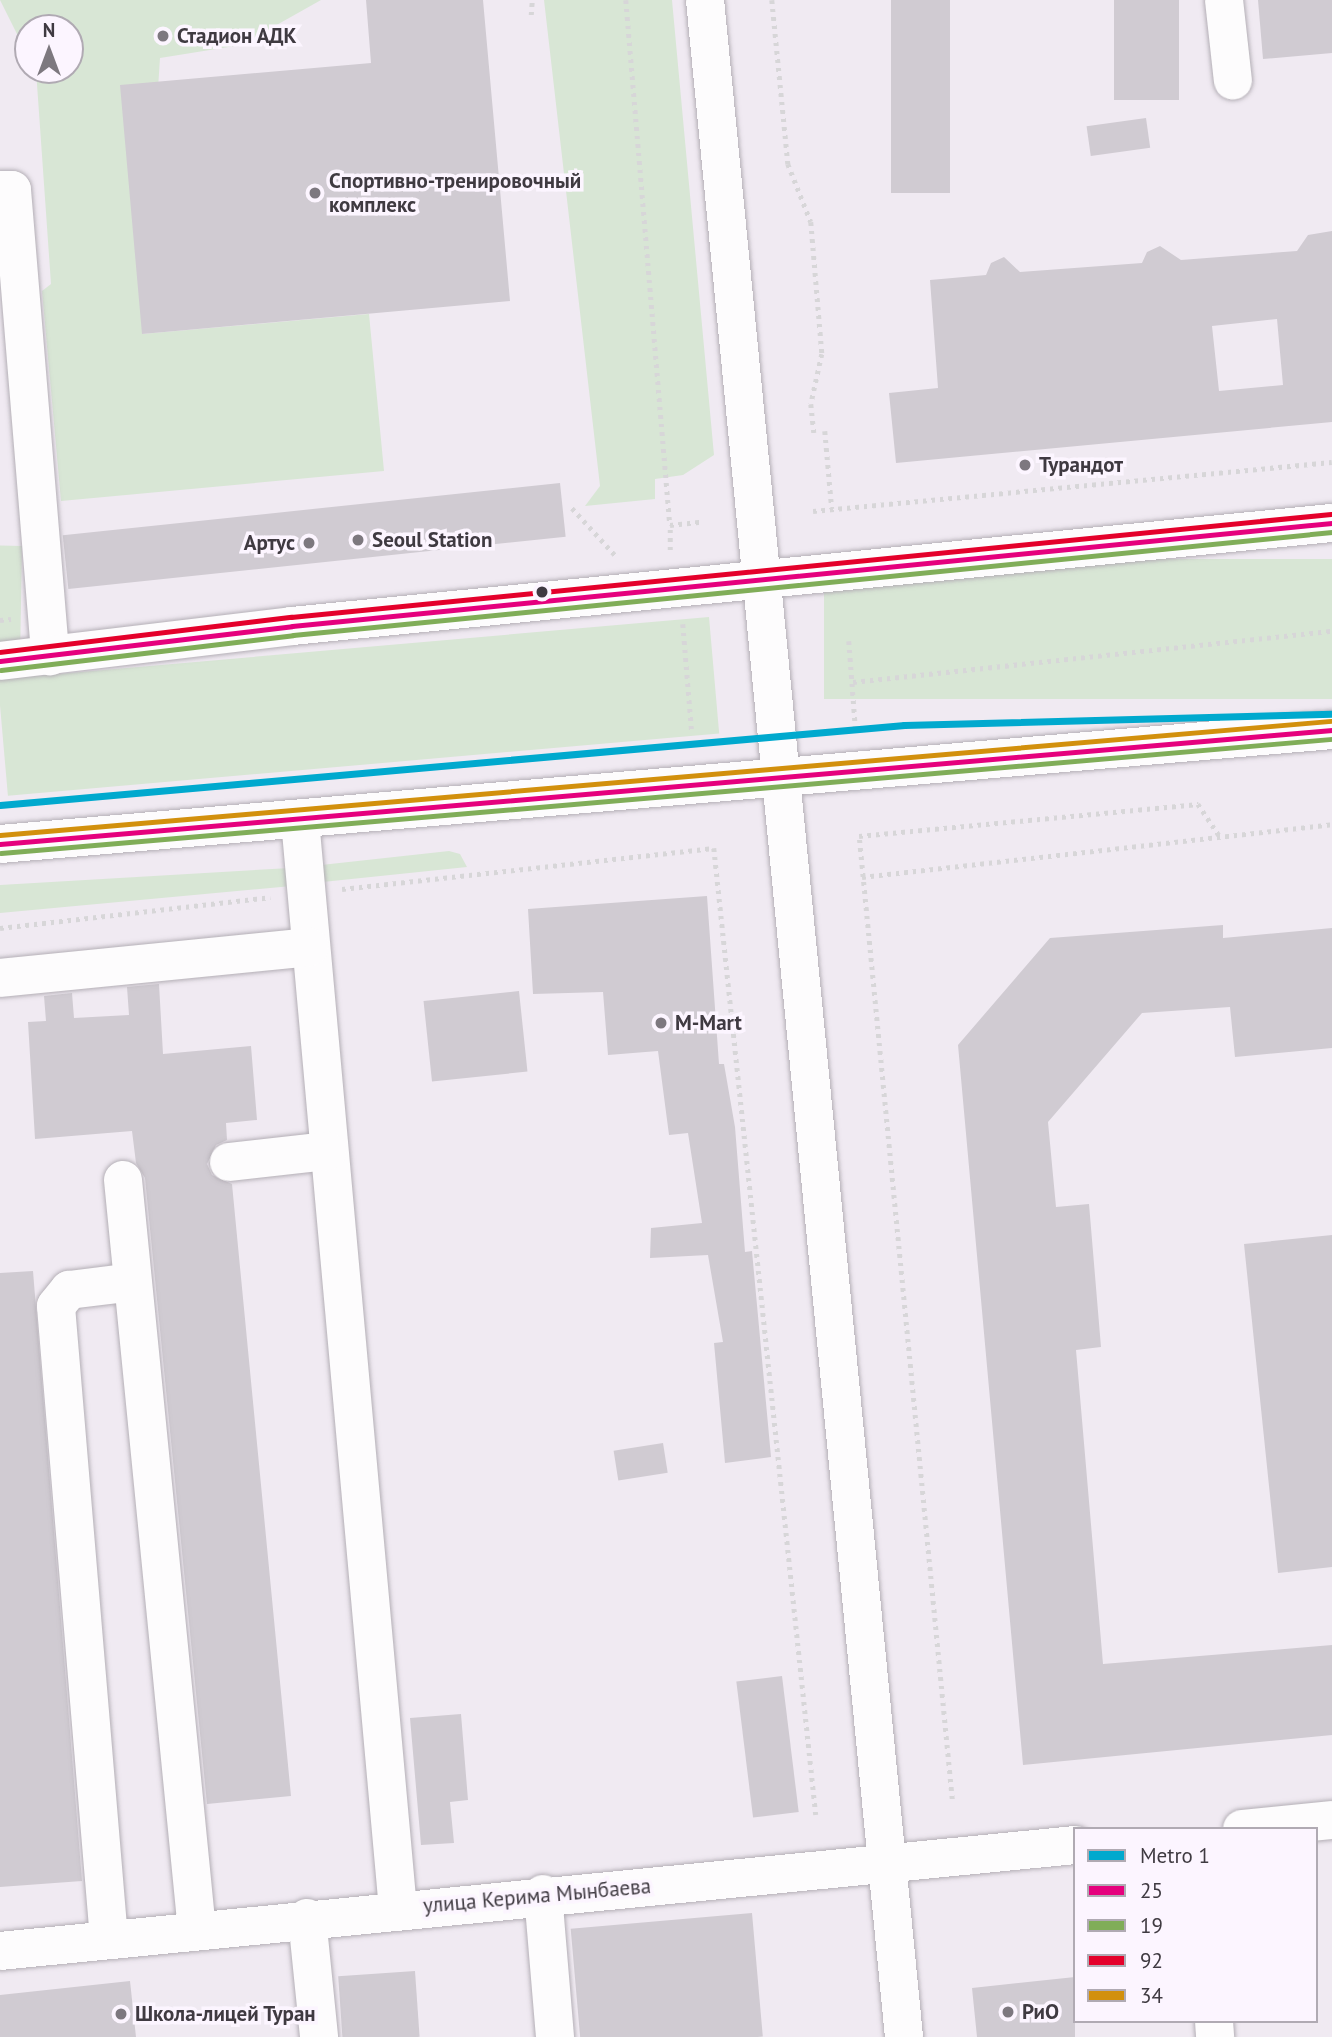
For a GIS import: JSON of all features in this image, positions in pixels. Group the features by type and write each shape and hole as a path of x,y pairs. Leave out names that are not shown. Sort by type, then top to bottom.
{"main road":[{"path":"705,0 884,1864 904,2037"},
{"path":"1224,0 1233,81"},
{"path":"0,190 12,190 50,656"},
{"path":"0,662 374,618 760,584 1332,523"},
{"path":"0,844 781,780 1332,730"},
{"path":"299,820 398,1909"},
{"path":"0,978 309,947"},
{"path":"229,1162 327,1151"},
{"path":"123,1180 197,1930"},
{"path":"109,1939 56,1306 69,1290 133,1282"},
{"path":"1262,1827 1332,1820"},
{"name":"улица Керима Мынбаева","path":"0,1951 543,1894 1073,1845"},
{"path":"543,1894 555,2037"},
{"path":"307,1918 319,2037"}],"path":[{"path":"531,15 532,0"},
{"path":"626,0 670,525"},
{"path":"772,0 788,164 811,222 822,354 811,404 814,433"},
{"path":"825,431 832,509"},
{"path":"813,511 1332,462"},
{"path":"572,508 616,556"},
{"path":"683,624 692,734"},
{"path":"853,682 1332,631"},
{"path":"849,640 857,742"},
{"path":"952,1799 859,836 1198,804 1220,837"},
{"path":"862,877 1332,824"},
{"path":"0,928 715,848 816,1815"}],"green space":[{"path":"0,0 321,0 241,45 160,58 142,334 369,314 384,471 61,501 42,291 51,284 37,84 84,84 84,14 14,14 14,28"},
{"path":"544,0 672,0 714,455 683,475 655,479 655,499 585,506 600,486"},
{"path":"0,546 22,546 20,645 0,645"},
{"path":"824,559 1332,559 1332,699 824,699"},
{"path":"709,617 719,734 8,796 0,679"},
{"path":"449,851 460,854 467,867 313,883 312,866"},
{"path":"290,868 292,886 0,913 0,885"}],"building":[{"name":"Спортивно-тренировочный комплекс","path":"366,0 483,0 510,301 142,334 120,85 371,63"},
{"path":"891,0 950,0 950,193 891,193"},
{"path":"1114,0 1179,0 1179,100 1114,100"},
{"path":"1258,0 1332,0 1332,53 1263,59"},
{"path":"1146,118 1150,148 1091,156 1087,126"},
{"path":"1332,231 1332,422 896,463 889,393 938,388 930,280 986,275 991,263 1004,257 1020,272 1142,263 1147,252 1160,246 1181,260 1297,251 1308,235","holes":["1277,319 1283,385 1219,391 1212,326"]},
{"path":"560,483 566,537 68,589 63,535"},
{"path":"707,896 719,1064 724,1064 735,1127 745,1252 752,1251 771,1457 725,1463 714,1343 723,1342 708,1255 650,1258 651,1228 702,1223 688,1133 669,1135 658,1051 608,1055 603,992 533,994 528,909"},
{"path":"1223,925 1223,938 1332,928 1332,1048 1235,1057 1230,1007 1142,1013 1048,1122 1056,1207 1089,1204 1101,1347 1076,1350 1103,1664 1332,1645 1332,1735 1023,1765 958,1045 1050,938"},
{"path":"159,984 163,1054 251,1046 257,1120 226,1123 227,1140 216,1145 207,1164 212,1175 232,1184 291,1796 207,1804 145,1178 136,1163 132,1131 35,1139 28,1022 46,1021 44,996 72,993 74,1018 129,1015 127,987"},
{"path":"519,991 527,1072 432,1082 424,1001"},
{"path":"1332,1235 1332,1567 1278,1573 1244,1244"},
{"path":"33,1271 82,1881 0,1887 0,1273"},
{"path":"663,1443 668,1473 618,1480 614,1451"},
{"path":"782,1676 799,1812 753,1818 736,1682"},
{"path":"461,1714 468,1800 450,1802 454,1843 421,1845 410,1718"},
{"path":"752,1913 763,2037 580,2037 571,1929"},
{"path":"415,1971 420,2037 342,2037 338,1976"},
{"name":"РиО","path":"1073,1977 1075,2037 977,2037 972,1988"},
{"path":"130,1981 136,2037 0,2037 0,1995"}],"metro line":[{"name":"1","path":"0,805 904,725 1332,714"}],"transit line":[{"name":"92","path":"0,652 291,617 1331,514"},
{"name":"25","path":"0,661 292,626 1332,523"},
{"name":"19","path":"1,670 293,635 1332,532"},
{"name":"34","path":"0,835 1331,721"},
{"name":"25","path":"0,844 1332,730"},
{"name":"19","path":"1,853 1332,739"}],"place":[{"name":"Стадион АДК","path":"163,36"},
{"name":"Спортивно-тренировочный комплекс","path":"315,193"},
{"name":"Турандот","path":"1025,465"},
{"name":"Seoul Station","path":"358,540"},
{"name":"Артус","path":"309,543"},
{"name":"M-Mart","path":"661,1023"},
{"name":"РиО","path":"1008,2012"},
{"name":"Школа-лицей Туран","path":"121,2014"}]}
